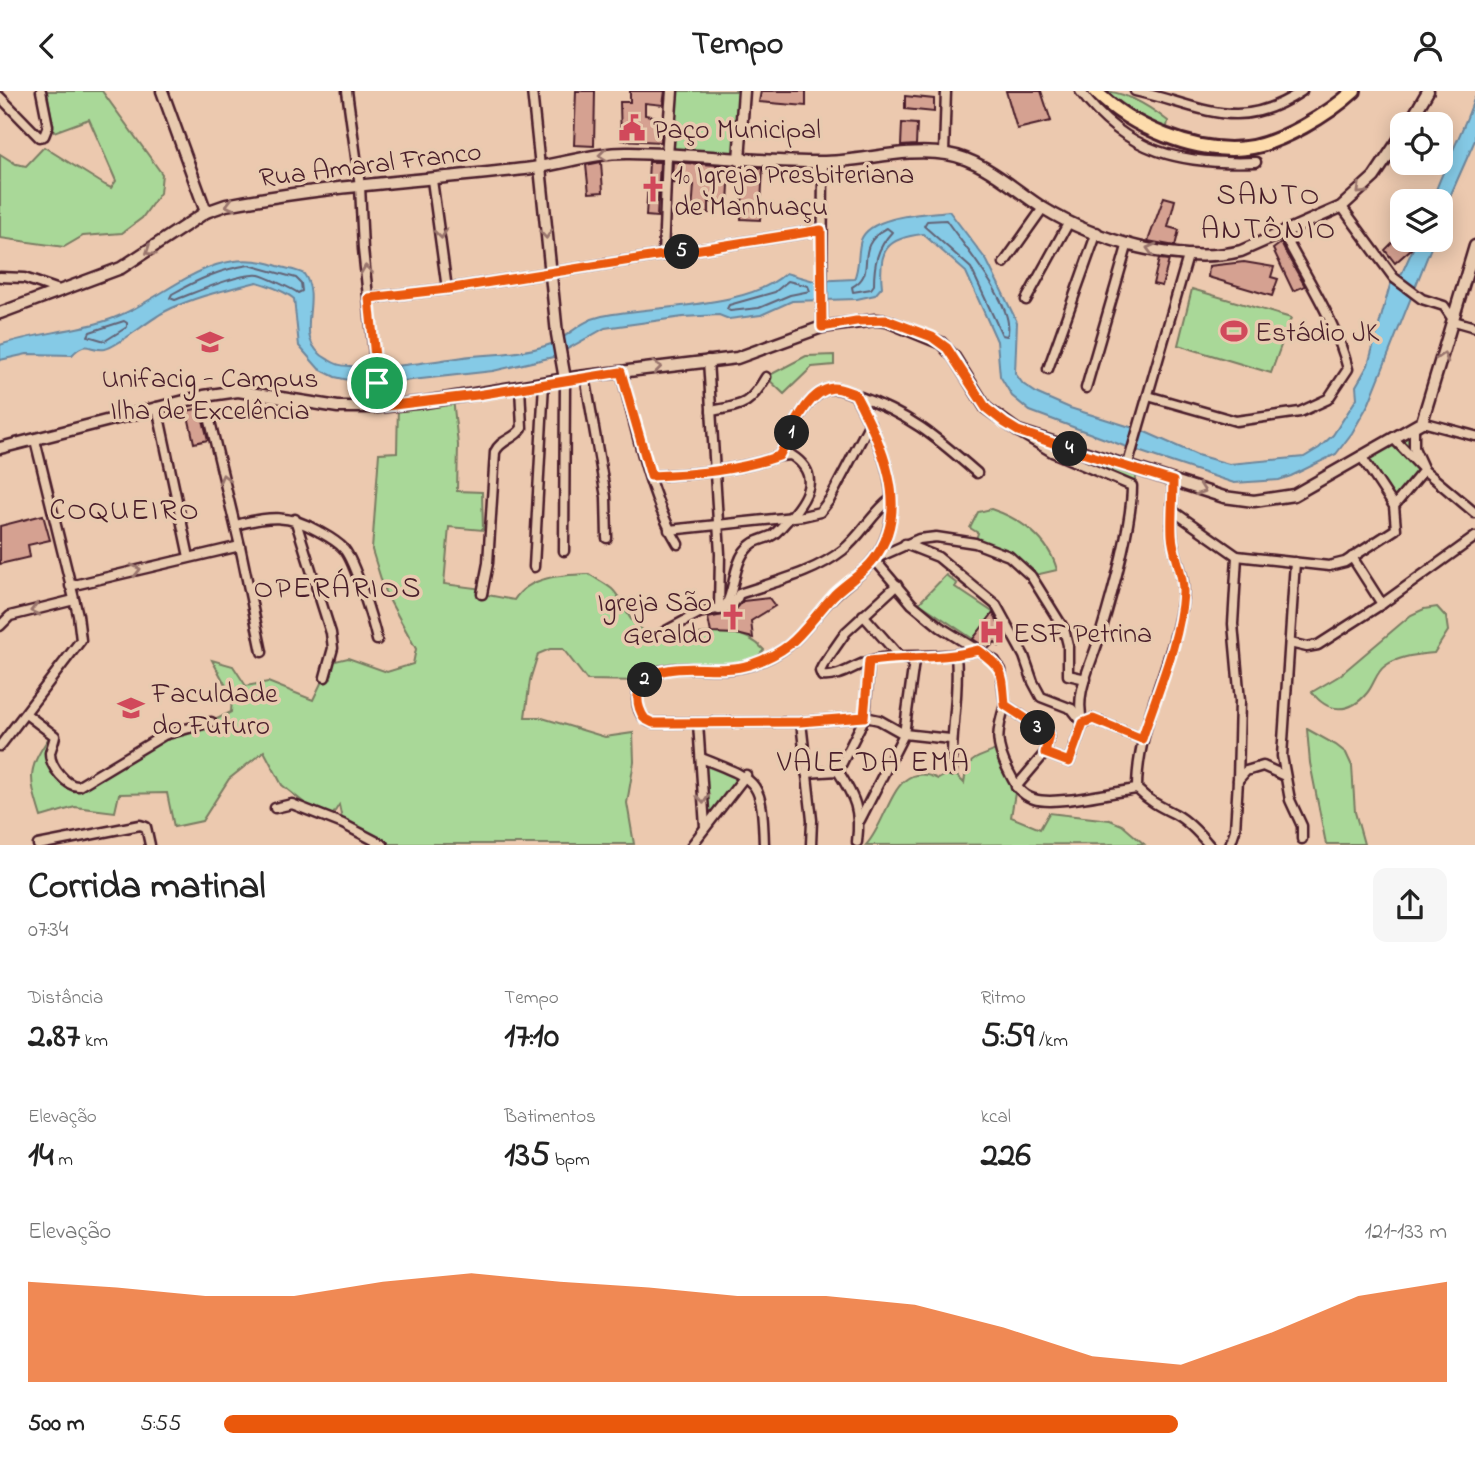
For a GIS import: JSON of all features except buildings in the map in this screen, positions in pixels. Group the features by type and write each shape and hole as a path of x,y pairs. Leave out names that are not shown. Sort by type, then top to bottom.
{"highway":[{"path":"1095,91 1120,111 1153,129 1201,146 1234,149 1264,143 1310,122 1354,91"}],"street":[{"path":"0,97 39,137 44,136 48,126 41,91"},
{"path":"162,91 206,212"},
{"path":"347,91 360,185 378,387 377,407"},
{"path":"531,91 557,334 565,379 564,551"},
{"path":"663,255 672,91"},
{"path":"739,160 744,91"},
{"path":"944,153 946,91"},
{"path":"1080,91 1101,117 1118,132 1165,153 1216,164 1256,162"},
{"path":"1141,91 1214,114 1237,115 1281,103 1302,91"},
{"path":"1416,112 1428,91"},
{"name":"Rua Amaral Franco","path":"0,313 121,268 206,212 238,202 360,185 432,180 540,167 617,154 824,162 900,153 944,153 978,165 1069,222 1128,243 1188,256 1227,255 1342,207 1374,177 1390,153"},
{"path":"822,327 821,230 824,162"},
{"path":"432,180 447,289"},
{"path":"1342,207 1394,278 1422,299 1444,306 1454,321 1475,327"},
{"path":"1004,263 1043,208"},
{"path":"1026,300 1069,222"},
{"path":"369,298 447,289 821,230"},
{"path":"1048,369 1097,232"},
{"path":"1148,396 1236,421 1300,412 1328,399 1348,369 1325,311 1283,233"},
{"path":"1086,389 1128,243"},
{"path":"1424,470 1415,448 1418,424 1454,321 1475,246"},
{"path":"1127,467 1188,256"},
{"path":"0,277 24,278 62,291"},
{"path":"0,448 157,407 238,391 338,407 377,407 585,376 745,356 822,327 856,321 887,320 932,337 954,357 986,408 1038,446 1132,486 1124,542 1079,699 1083,723 1069,762 1045,753"},
{"path":"708,360 719,523 719,610"},
{"path":"621,372 651,476 669,530 678,544"},
{"path":"585,376 606,497 607,538"},
{"path":"710,411 744,405 753,399 766,377"},
{"path":"534,567 544,383"},
{"path":"482,594 488,563 495,452 503,440 514,436 522,428 520,387"},
{"path":"779,456 808,404 817,394 832,388 855,394 909,418 977,473"},
{"path":"855,394 887,465 891,499 892,522 874,559"},
{"path":"204,396 236,525 262,652"},
{"path":"157,407 189,557"},
{"path":"669,530 820,512 830,499 870,423"},
{"path":"1018,431 1173,481 1254,502 1281,499 1306,489 1418,424 1475,436"},
{"path":"1393,438 1424,470 1475,513"},
{"path":"0,746 81,640 74,600 35,440"},
{"path":"651,476 714,472 756,464 779,456 791,455 802,463 808,476 809,491 804,502 771,536 757,538 745,551 730,598 719,610"},
{"path":"1173,511 1237,556 1329,566 1352,557 1395,529 1394,506 1361,456"},
{"path":"1394,506 1424,470"},
{"path":"1136,789 1142,739 1168,658 1183,596 1183,580 1172,535 1173,481"},
{"path":"664,632 699,613 727,610 736,602 739,594 806,571 842,550 857,537 876,510 891,499"},
{"path":"236,525 267,517 295,519 330,537 346,551 377,640"},
{"path":"295,519 331,633 333,648 325,677"},
{"path":"1290,643 1307,647 1318,645 1382,604 1475,537"},
{"path":"950,739 904,734 880,720 864,717 800,722 653,723 645,719 638,696 643,681 650,675 735,669 774,654 797,640 834,595 874,559 919,539 952,538 991,548 1009,556 1031,576 1064,629 1068,645 1068,675 1086,679"},
{"path":"905,544 938,557 996,605 1024,656 1041,697 1072,709 1083,723"},
{"path":"70,586 240,546"},
{"path":"1230,845 1235,830 1240,701 1233,624 1237,556"},
{"path":"1352,557 1382,604"},
{"path":"874,559 925,615 995,661 1001,670 1005,705 996,734 1005,765 1016,787 1032,799 1047,801 1136,789 1157,807 1175,814 1189,824 1209,845"},
{"path":"1295,562 1282,756 1293,810 1302,826 1302,839"},
{"path":"897,585 846,632 820,671 822,676 830,677 869,661 900,657 956,656 978,650"},
{"path":"0,626 10,616 74,600"},
{"path":"859,820 904,734 914,661 900,657 863,615"},
{"path":"952,771 950,739 956,691 956,656"},
{"path":"838,771 864,717 869,661"},
{"path":"1005,705 1049,734 1045,753 1016,787"},
{"path":"26,714 55,736 51,751 52,761 67,784 74,787 170,733 211,722"},
{"path":"1083,723 1093,719 1142,739"},
{"path":"800,722 812,820 811,845"},
{"path":"698,723 705,827"},
{"path":"701,758 746,775 754,783 760,800 762,843"},
{"path":"1238,780 1246,771 1263,766 1285,776"},
{"path":"806,773 838,771"},
{"path":"838,771 857,804 857,842"},
{"path":"692,845 746,775"},
{"path":"275,808 292,804 343,824 383,845"},
{"path":"38,845 49,840 140,825 146,827 150,845"}],"green space":[{"path":"47,91 102,91 162,174 160,193 142,218 122,233 83,236 64,247 0,238 0,154 16,164 26,166 44,147 111,188 116,181 89,119 54,132"},
{"path":"673,91 744,91 739,160 667,155"},
{"path":"1101,91 1119,94 1145,105 1168,121 1167,127 1163,128 1140,118"},
{"name":"Estádio JK","path":"1192,289 1291,318 1271,373 1178,345"},
{"path":"834,355 834,365 812,367 784,394 766,377 806,356"},
{"path":"453,398 458,445 457,491 482,492 483,530 449,527 444,584 483,589 482,594 514,600 520,592 537,581 557,576 589,574 612,589 636,625 650,633 664,636 724,632 738,634 764,650 751,664 662,672 643,681 587,680 563,649 550,649 538,654 530,680 525,717 539,717 605,737 633,733 634,762 627,803 634,844 383,844 343,824 339,805 328,822 282,785 264,751 229,779 202,821 174,827 167,793 119,794 115,812 75,807 41,817 32,773 38,756 52,733 50,756 74,787 164,735 211,722 231,712 232,697 212,660 233,666 246,686 268,682 313,700 331,662 348,658 387,672 413,664 416,649 385,592 372,550 379,453 397,452 398,405"},
{"path":"1414,427 1414,448 1424,470 1394,506 1361,456"},
{"path":"1034,435 1139,470 1132,488 1052,452"},
{"path":"991,509 1013,518 1041,540 1057,570 1031,576 1009,556 975,543 978,533 970,528 978,512"},
{"path":"946,575 957,584 955,587 994,613 973,639 919,603"},
{"path":"1437,607 1446,617 1448,631 1434,653 1402,658 1385,666 1367,693 1353,705 1332,707 1312,692 1339,676 1411,615"},
{"path":"1307,729 1346,753 1352,766 1355,812 1364,844 1326,844 1310,763"},
{"path":"999,748 1016,787 1011,817 1040,829 1049,813 1110,820 1122,825 1144,844 866,845 894,794 911,776 923,774 938,779 952,771 964,783 971,762"},
{"path":"701,758 746,775 705,827"}],"water":[{"path":"1475,96 1475,140 1453,190 1437,189 1442,175 1453,175 1453,150"},
{"path":"949,211 987,261 1017,322 1015,373 1023,384 1070,408 1143,431 1197,455 1229,464 1304,457 1333,435 1357,398 1356,386 1368,365 1390,285 1402,273 1412,252 1429,252 1369,403 1352,433 1336,454 1279,480 1234,483 1030,411 1012,396 1000,376 997,341 966,272 923,234 900,239 887,248 883,255 882,287 875,295 857,299 792,301 761,315 729,319 719,315 683,317 605,328 553,357 493,371 385,383 362,383 335,377 319,369 299,346 294,299 257,282 186,302 105,349 85,347 72,355 27,354 0,360 0,345 105,321 127,312 209,267 231,261 254,260 304,274 311,296 311,342 317,351 336,364 395,366 522,351 551,344 594,318 725,300 769,285 786,273 814,281 854,279 861,240 866,232 875,225 913,215"}],"place":[{"name":"Paço Municipal","path":"632,128"},
{"name":"1º Igreja Presbiteriana de Manhuaçu","path":"653,189"},
{"name":"Estádio JK","path":"1234,331"},
{"name":"Unifacig - Campus Ilha de Excelência","path":"210,342"},
{"name":"Igreja São Geraldo","path":"733,617"},
{"name":"ESF Petrina","path":"992,632"},
{"name":"Faculdade do Futuro","path":"131,708"}],"district":[{"name":"SANTO ANTÔNIO","path":"1269,211"},
{"name":"COQUEIRO","path":"125,509"},
{"name":"OPERÁRIOS","path":"338,587"},
{"name":"VALE DA EMA","path":"874,761"}],"route":[{"path":"821,230 822,327 856,321 887,320 932,337 954,357 986,408 1018,431 1173,481 1172,535 1183,580 1183,596 1178,624 1142,739 1093,719 1083,723 1069,762 1045,753 1049,734 1005,705 1001,670 995,661 978,650 956,656 900,657 869,661 864,717 800,722 649,722 642,715 638,690 650,675 697,669 735,669 792,645 834,595 874,559 892,522 893,510 887,465 855,394 832,388 817,394 808,404 779,456 756,464 714,472 651,476 621,372 477,395 377,407 377,383 369,298 447,289 821,230"}]}
